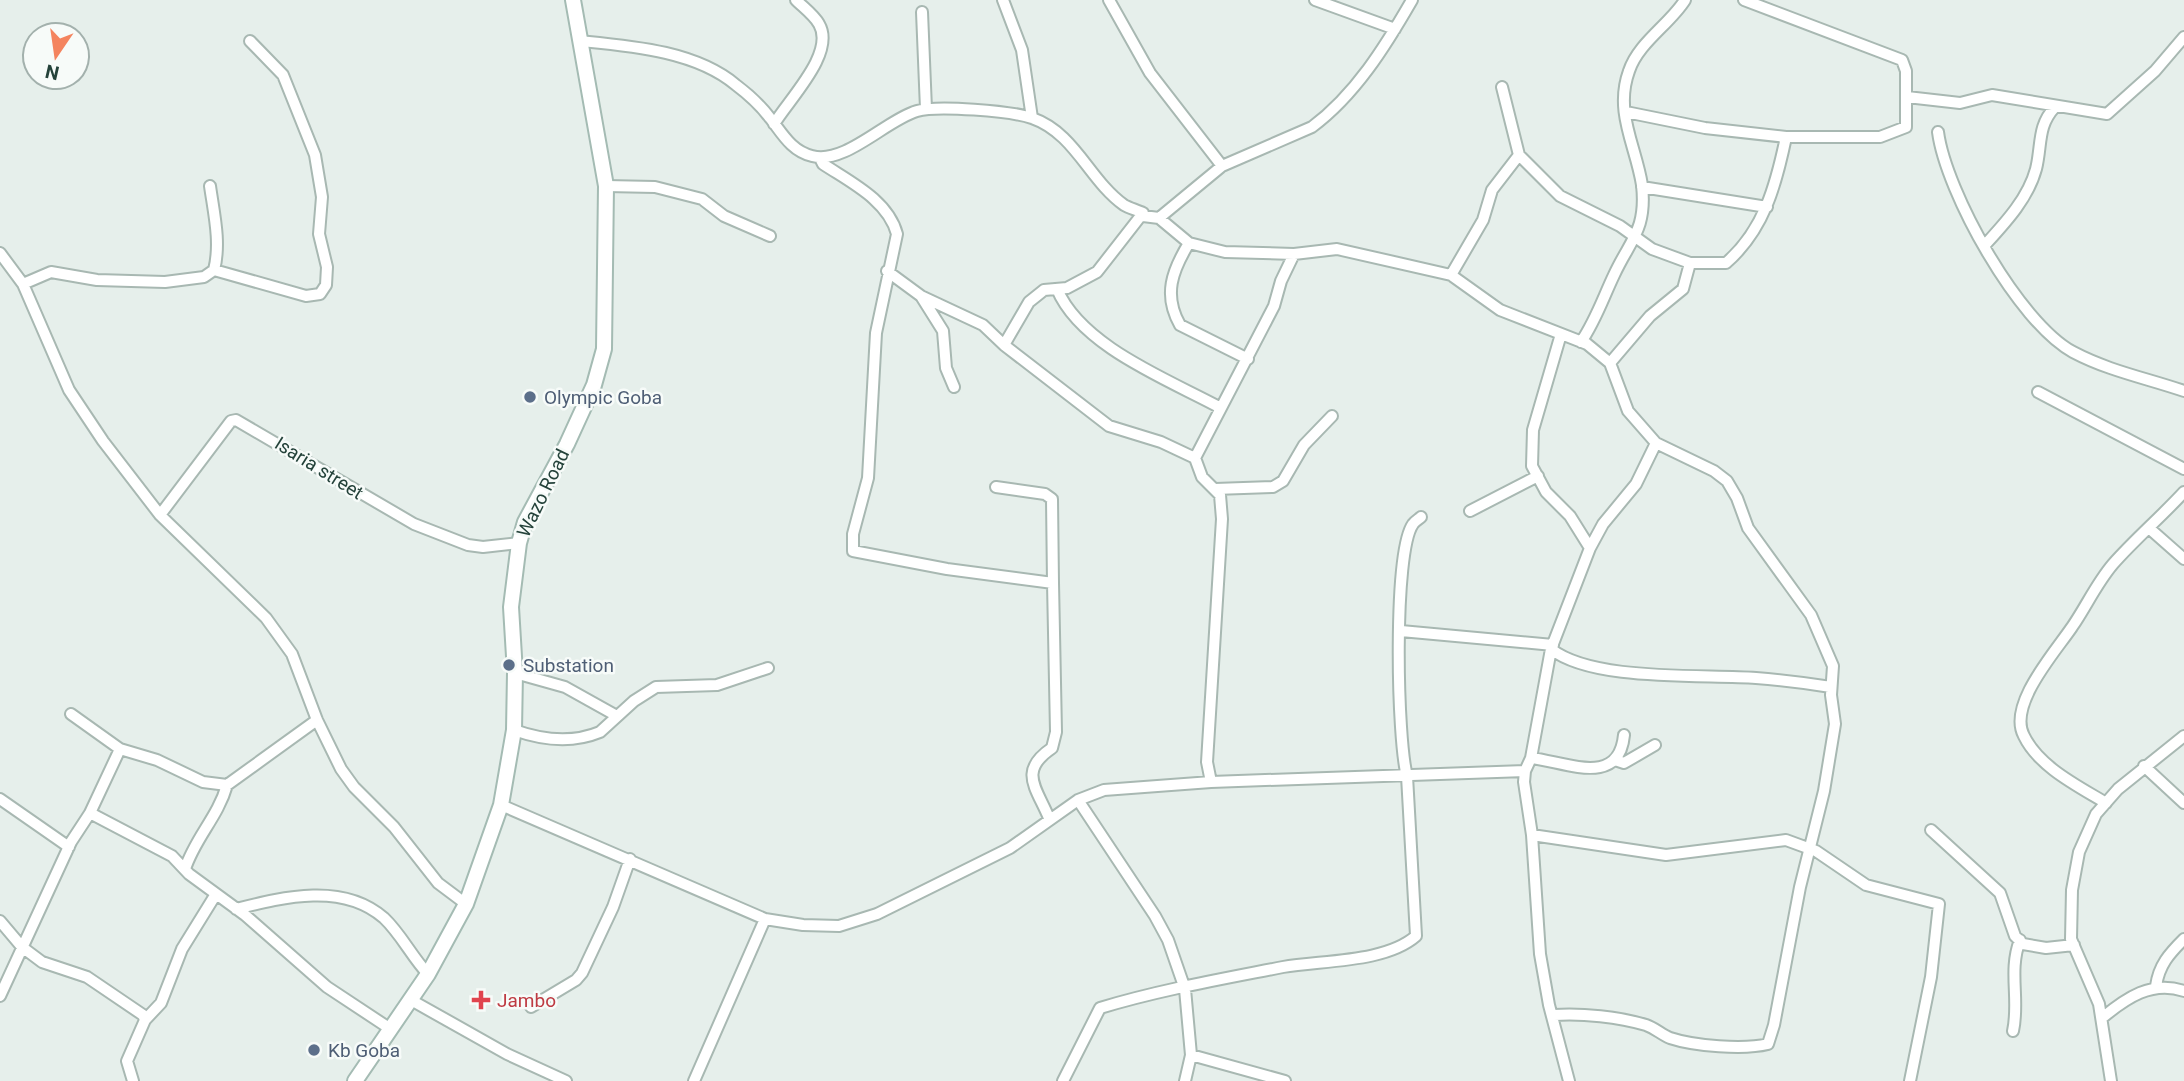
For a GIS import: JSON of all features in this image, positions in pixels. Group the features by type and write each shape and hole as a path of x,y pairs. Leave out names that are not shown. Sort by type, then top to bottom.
{"main road":[{"name":"Wazo Road","path":"355,1081 428,974 466,904 501,806 513,730 515,673 511,607 519,543 525,522 567,444 594,385 604,349 607,315 606,186 573,0"}],"street":[{"path":"774,124 822,55 825,41 819,24 796,0"},
{"path":"1003,0 1022,50 1031,118"},
{"path":"1108,0 1150,73 1222,166"},
{"path":"1315,0 1395,29"},
{"path":"1159,218 1222,166 1312,127 1323,118 1368,70 1412,0"},
{"path":"1581,342 1597,316 1614,273 1636,240 1641,215 1642,187 1629,143 1626,112 1625,88 1630,67 1685,0"},
{"path":"1626,112 1705,128 1786,138 1880,137 1895,134 1906,127 1907,97 1902,60 1744,0"},
{"path":"922,12 926,109"},
{"path":"1907,97 1960,103 1992,96 2109,113 2155,71 2184,37"},
{"path":"23,284 51,272 97,280 165,282 196,279 214,270 306,296 320,294 326,285 327,267 319,234 322,197 315,155 283,75 250,41"},
{"path":"580,41 628,45 705,64 735,84 774,124 780,135 799,151 820,158 834,156 915,111 926,109 1007,112 1031,118 1061,134 1124,205 1143,213 1143,216 1159,218 1189,243 1226,252 1294,254 1337,248 1451,275 1500,310 1581,342 1610,363 1628,411 1656,443 1714,471 1727,481 1737,498 1748,528 1811,615 1833,666 1831,687 1835,724 1824,791 1809,848 1768,1044 1746,1048 1670,1038 1649,1026 1633,1022 1554,1015"},
{"path":"1502,87 1519,155 1560,196 1612,221 1636,240 1690,263 1727,263 1751,236 1767,208 1786,138"},
{"path":"1984,246 2012,214 2031,182 2042,125 2055,107"},
{"path":"1938,132 1950,179 1984,246 2020,304 2070,350 2119,372 2184,391"},
{"path":"1451,275 1483,220 1492,190 1519,155"},
{"path":"820,158 822,164 873,198 893,219 897,234 887,271 876,333 869,478 853,534 853,551 947,569 1053,583"},
{"path":"210,186 217,232 214,270"},
{"path":"606,186 654,187 702,199 724,216 770,236"},
{"path":"1642,187 1767,208"},
{"path":"1004,345 1029,302 1044,290 1067,288 1097,272 1143,213"},
{"path":"1189,243 1173,269 1169,298 1174,314 1180,325 1248,359"},
{"path":"0,253 23,284 69,390 103,441 160,515 266,618 292,654 317,720 341,769 354,787 394,827 438,883 466,904"},
{"path":"1195,458 1219,407 1248,359 1274,306 1281,281 1294,254"},
{"path":"1610,363 1650,316 1683,289 1690,263"},
{"path":"887,271 921,296 971,318 1109,426 1161,442 1195,458 1202,477 1220,495 1222,519 1207,762 1211,782"},
{"path":"1057,289 1065,307 1076,320 1119,353 1219,407"},
{"path":"921,296 943,331 946,368 954,387"},
{"path":"1561,334 1533,430 1532,466 1546,492 1570,516 1590,548"},
{"path":"2038,392 2184,469"},
{"path":"1215,489 1273,487 1283,481 1304,445 1332,416"},
{"name":"Isaria street","path":"160,515 231,421 236,420 414,524 468,545 483,547 519,543"},
{"path":"1569,1081 1540,954 1525,771 1531,758 1552,647 1590,548 1603,524 1636,484 1656,443"},
{"path":"1470,511 1538,476"},
{"path":"996,487 1045,494 1052,499 1056,732 1052,748 1035,760 1032,766 1035,786 1049,818"},
{"path":"2106,803 2065,778 2044,760 2023,735 2021,718 2025,702 2050,654 2071,629 2113,564 2184,492"},
{"path":"1063,1081 1100,1008 1284,967 1386,952 1405,946 1416,936 1407,776 1401,754 1401,584 1408,538 1413,524 1422,517"},
{"path":"2150,528 2184,559"},
{"path":"1401,631 1552,647 1567,659 1595,667 1647,674 1757,678 1831,687"},
{"path":"513,730 557,742 600,733 617,716 656,687 717,685 768,668"},
{"path":"515,673 565,687 617,716"},
{"path":"71,713 120,749 157,760 203,782 227,785"},
{"path":"185,869 196,842 219,810 227,785 317,720"},
{"path":"1531,758 1594,769 1608,766 1622,751 1624,735"},
{"path":"2111,1081 2102,1018 2091,981 2074,945 2072,890 2079,852 2096,814 2144,766 2184,736"},
{"path":"1615,760 1624,763 1655,745"},
{"path":"0,996 69,848 90,813 120,749"},
{"path":"2144,766 2184,803"},
{"path":"501,806 765,919 803,925 839,926 877,914 1010,848 1078,800 1104,790 1211,782 1525,771"},
{"path":"0,800 69,848"},
{"path":"1078,800 1155,916 1185,989 1191,1055 1185,1081"},
{"path":"90,813 172,856 327,986 389,1028"},
{"path":"1931,830 2000,893 2015,936 2035,947 2074,945"},
{"path":"1532,835 1666,855 1698,853 1775,839 1809,848 1866,885 1941,905 1931,977 1910,1081"},
{"path":"531,1007 576,980 582,973 613,907 630,859"},
{"path":"129,1080 129,1053 145,1020 161,1003 182,949 216,894"},
{"path":"236,909 301,895 333,897 365,906 384,918 428,974"},
{"path":"694,1081 765,919"},
{"path":"0,921 22,947 42,962 87,977 139,1011 145,1020"},
{"path":"2156,986 2158,971 2167,955 2184,939"},
{"path":"2013,1031 2018,1010 2012,978 2020,940"},
{"path":"2102,1018 2121,1002 2156,986 2184,991"},
{"path":"411,1000 507,1054 566,1081"},
{"path":"1191,1055 1285,1081"}],"place":[{"name":"Olympic Goba","path":"530,397"},
{"name":"Substation","path":"509,665"},
{"name":"Jambo","path":"481,1000"},
{"name":"Kb Goba","path":"314,1050"}]}
